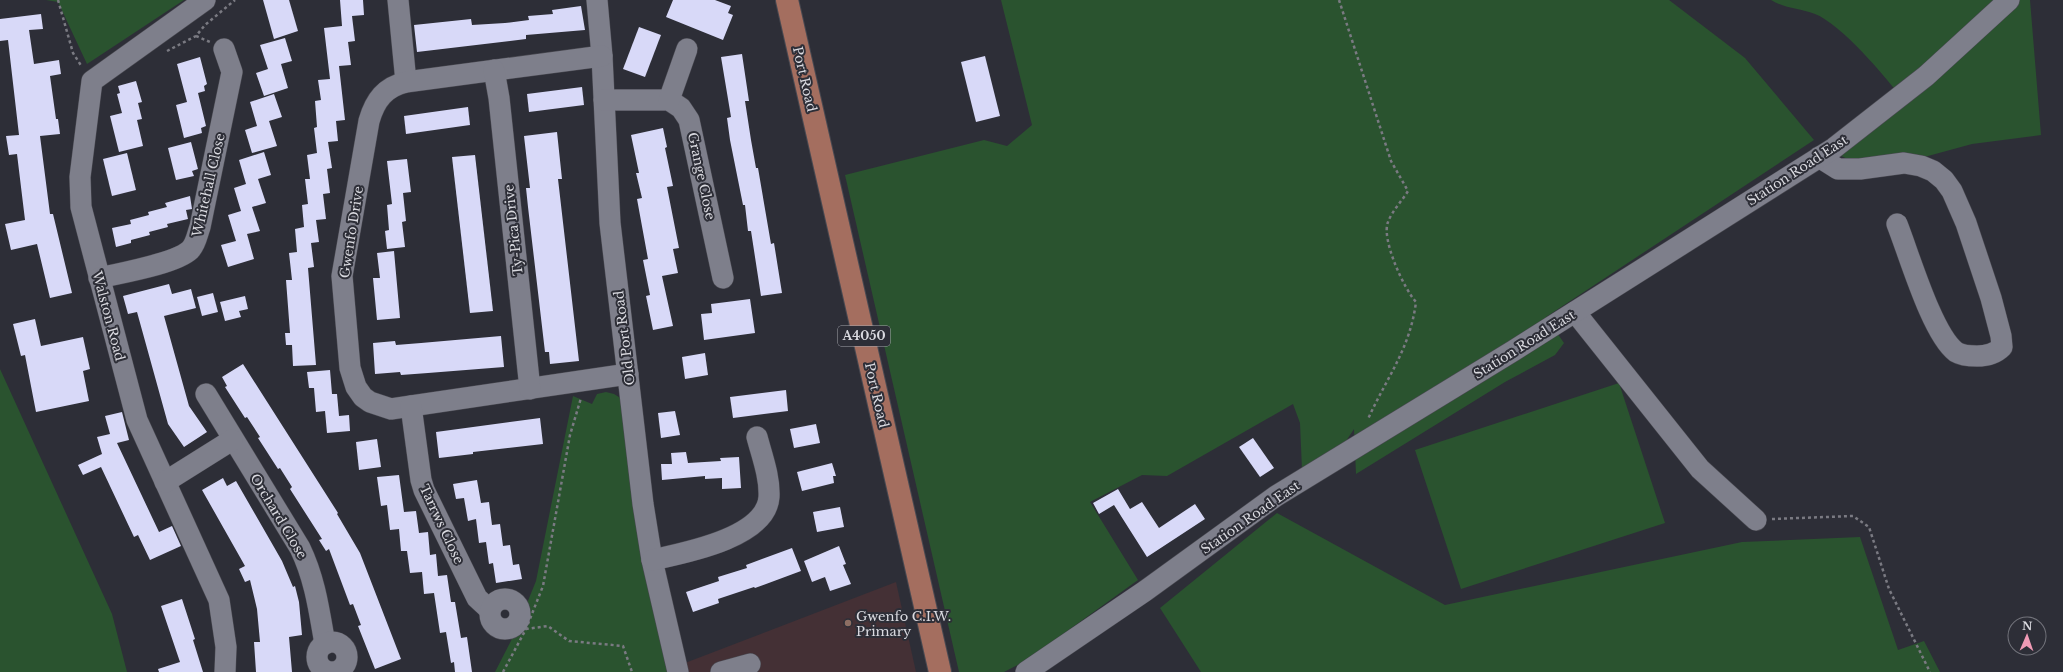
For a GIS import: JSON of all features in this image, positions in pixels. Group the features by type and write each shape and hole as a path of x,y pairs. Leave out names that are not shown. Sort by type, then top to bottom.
{"main road":[{"name":"Port Road","path":"787,0 940,672"}],"street":[{"path":"92,81 205,0"},
{"path":"398,0 406,82"},
{"name":"Old Port Road","path":"597,0 602,56 610,223 643,504 652,560 678,672"},
{"name":"Station Road East","path":"1026,672 1145,592 1276,496 1575,312 1834,148 1926,76 2009,0"},
{"name":"Whitehall Close","path":"99,278 176,257 189,251 194,245 200,228 232,72 224,49"},
{"path":"604,100 669,100 687,50"},
{"name":"Gwenfo Drive","path":"602,56 406,82 391,86 383,93 372,111 342,282 350,368 356,387 363,396 380,406 392,409 589,381 628,374"},
{"name":"Ty-Pica Drive","path":"494,70 499,98 530,389"},
{"name":"Walston Road","path":"92,81 79,195 99,278 137,420 219,600 226,647 225,672"},
{"name":"Grange Close","path":"669,100 685,114 692,128 723,278"},
{"path":"1819,157 1838,169 1904,164 1921,166 1934,171 1944,180 1952,191 1966,223 1991,298 2001,336 2002,347 1997,352 1986,356 1974,356 1958,353 1950,346 1937,329 1898,224"},
{"path":"1575,312 1700,469 1756,520"},
{"name":"Orchard Close","path":"206,394 232,440 300,548 310,567 316,590 325,644"},
{"name":"Tarrws Close","path":"411,406 421,480 424,490 477,598 490,610 495,602 509,599 519,609 523,624"},
{"path":"652,560 693,550 735,536 756,522 764,511 769,497 766,470 757,437"},
{"path":"165,482 232,440"},
{"path":"721,672 750,664"}],"path":[{"path":"58,0 73,53 92,81"},
{"path":"1339,0 1391,161 1408,191 1387,223 1386,239 1409,294 1416,302 1413,323 1398,363 1371,411 1354,449"},
{"path":"503,672 523,624 543,586 570,435 582,395 589,381"},
{"path":"1756,520 1853,516 1869,527 1889,589 1930,672"},
{"path":"523,624 548,626 569,641 623,646 632,672"}],"shaded area":[{"name":"Gwenfo C.I.W. Primary","path":"896,582 916,672 687,672 685,663"}],"green space":[{"path":"46,0 184,0 87,64 58,2"},
{"path":"1001,0 1669,0 1745,58 1814,140 1546,317 1564,343 1555,355 1505,382 1356,474 1354,429 1340,450 1302,470 1300,423 1293,404 1167,476 1142,475 1090,502 1138,580 1027,660 1004,672 959,672 845,175 984,140 1007,146 1032,125"},
{"path":"1771,0 2030,0 2041,135 1972,144 1917,159 1857,163 1841,156 1904,101 1875,66 1837,28 1815,14 1782,5"},
{"path":"0,369 112,614 127,672 0,672"},
{"path":"1619,383 1665,523 1461,589 1415,450"},
{"path":"606,392 614,394 622,399 652,599 667,672 495,672 515,633 536,581 573,396 592,404 597,394"},
{"path":"1277,513 1445,605 1742,542 1860,537 1898,650 1924,641 1940,672 1201,672 1160,608"}],"building":[{"path":"263,0 289,0 298,31 274,39"},
{"path":"340,0 363,0 364,15 352,16 355,41 348,42 351,65 339,66 345,120 336,121 338,141 328,142 332,168 327,169 330,193 323,194 326,219 316,220 319,242 311,243 314,267 308,268 316,365 293,366 292,345 286,345 285,333 290,333 286,280 292,280 289,253 297,252 295,229 304,227 302,205 308,204 305,179 310,179 307,155 317,153 314,128 317,127 315,101 321,100 318,80 330,79 324,28 342,26"},
{"path":"673,0 715,0 731,6 728,13 733,15 723,40 666,17"},
{"path":"581,6 585,30 526,35 526,39 417,52 414,25 471,19 472,25 505,23 529,20 528,16 553,14 552,10"},
{"path":"41,14 43,29 29,30 34,64 59,60 61,74 50,76 56,119 58,119 60,134 40,136 50,214 53,214 72,293 50,298 37,244 11,250 5,224 25,220 17,154 9,155 6,136 19,135 8,40 0,41 0,19"},
{"path":"639,27 661,35 645,77 623,69"},
{"path":"285,38 292,61 281,64 288,88 264,96 256,73 268,69 260,45"},
{"path":"742,54 749,101 745,101 751,140 756,168 758,168 771,244 774,243 782,293 761,296 751,231 748,231 745,205 743,205 730,140 727,118 731,117 721,57"},
{"path":"985,56 1000,116 976,122 961,62"},
{"path":"200,57 207,84 204,86 205,91 198,93 206,126 201,128 202,133 184,138 176,105 187,102 177,64"},
{"path":"136,81 142,102 138,103 142,119 137,120 143,146 119,152 110,116 122,113 117,94 120,93 118,86"},
{"path":"582,87 584,105 529,112 527,94"},
{"path":"274,94 282,117 269,121 277,146 252,153 245,130 257,126 250,102"},
{"path":"468,107 470,125 406,134 404,116"},
{"path":"663,128 667,147 665,148 673,186 667,187 679,248 673,249 678,273 662,276 673,326 653,330 646,296 650,295 643,260 648,259 637,199 642,198 636,173 639,173 631,135"},
{"path":"557,132 562,179 558,179 579,361 550,364 549,352 545,352 528,207 526,188 530,188 524,136"},
{"path":"191,142 198,169 192,171 194,176 176,180 168,148"},
{"path":"264,152 271,175 258,179 266,203 252,207 260,231 247,234 254,259 228,267 221,245 236,241 228,215 241,211 234,188 246,184 239,160"},
{"path":"127,153 136,190 112,196 103,159"},
{"path":"475,155 493,311 470,313 452,157"},
{"path":"407,159 411,192 403,193 406,221 402,222 405,247 387,249 385,231 389,230 387,205 392,204 387,161"},
{"path":"190,196 192,209 186,210 188,219 167,224 168,227 149,232 150,235 131,240 131,243 116,247 112,228 131,224 130,220 149,215 148,212 167,207 165,203"},
{"path":"394,251 400,318 377,320 373,278 380,278 377,253"},
{"path":"169,284 172,294 191,289 196,308 164,316 189,406 207,432 184,447 168,424 137,312 128,314 123,296"},
{"path":"213,293 218,312 202,316 197,297"},
{"path":"245,296 248,309 239,311 241,317 225,321 220,302"},
{"path":"750,299 755,333 704,340 701,314 712,313 711,304"},
{"path":"35,319 41,346 83,337 90,369 83,371 89,401 36,412 25,355 21,356 13,324"},
{"path":"501,336 504,367 401,375 400,372 375,374 373,343 395,341 396,345"},
{"path":"705,353 708,375 685,379 682,357"},
{"path":"243,364 338,513 337,514 360,553 401,659 375,669 358,626 361,625 353,604 350,605 329,549 326,551 319,540 322,539 290,489 292,487 280,468 278,469 258,438 260,437 247,417 245,418 225,387 227,386 222,377"},
{"path":"330,370 332,394 337,394 339,416 349,415 350,431 327,433 325,411 316,412 314,388 309,388 307,372"},
{"path":"786,390 788,411 733,418 730,397"},
{"path":"675,411 680,435 661,438 658,413"},
{"path":"122,412 129,440 117,443 159,532 172,526 181,546 150,560 138,535 134,537 101,467 83,475 78,465 102,454 97,437 110,434 105,416"},
{"path":"540,418 543,444 473,452 473,454 439,458 436,432"},
{"path":"816,424 820,443 794,448 790,429"},
{"path":"1253,438 1274,468 1260,477 1239,447"},
{"path":"377,439 381,467 359,470 356,442"},
{"path":"686,452 688,463 721,461 720,458 739,457 741,488 722,489 722,478 705,479 705,476 662,480 661,464 672,464 671,453"},
{"path":"832,463 836,476 833,476 834,483 802,491 797,472"},
{"path":"399,475 404,512 416,511 419,533 428,532 430,555 436,554 438,576 447,575 451,602 455,602 461,638 467,637 472,672 455,672 454,662 451,663 446,632 440,633 434,593 424,594 422,572 410,573 407,551 401,551 399,529 390,530 387,505 381,506 377,477"},
{"path":"223,478 227,486 236,481 282,561 293,587 295,586 299,602 302,635 289,637 292,672 256,672 254,642 260,642 257,609 250,580 245,582 239,569 245,566 202,490"},
{"path":"477,480 481,503 489,502 492,525 500,524 503,546 510,545 513,565 519,564 522,579 496,583 493,563 489,564 486,542 479,543 476,519 468,521 464,498 456,499 453,484"},
{"path":"1118,489 1130,509 1142,502 1159,528 1195,504 1205,519 1147,557 1114,505 1099,514 1093,503"},
{"path":"840,507 844,527 817,532 813,512"},
{"path":"839,546 846,564 843,565 851,584 830,591 825,577 812,582 804,561"},
{"path":"792,548 801,571 755,588 754,587 718,599 719,603 693,612 686,592 719,581 718,577 747,568 746,565"},
{"path":"182,599 195,639 193,640 203,672 159,672 158,669 180,662 161,606"}],"place":[{"name":"Gwenfo C.I.W. Primary","path":"848,623"}]}
